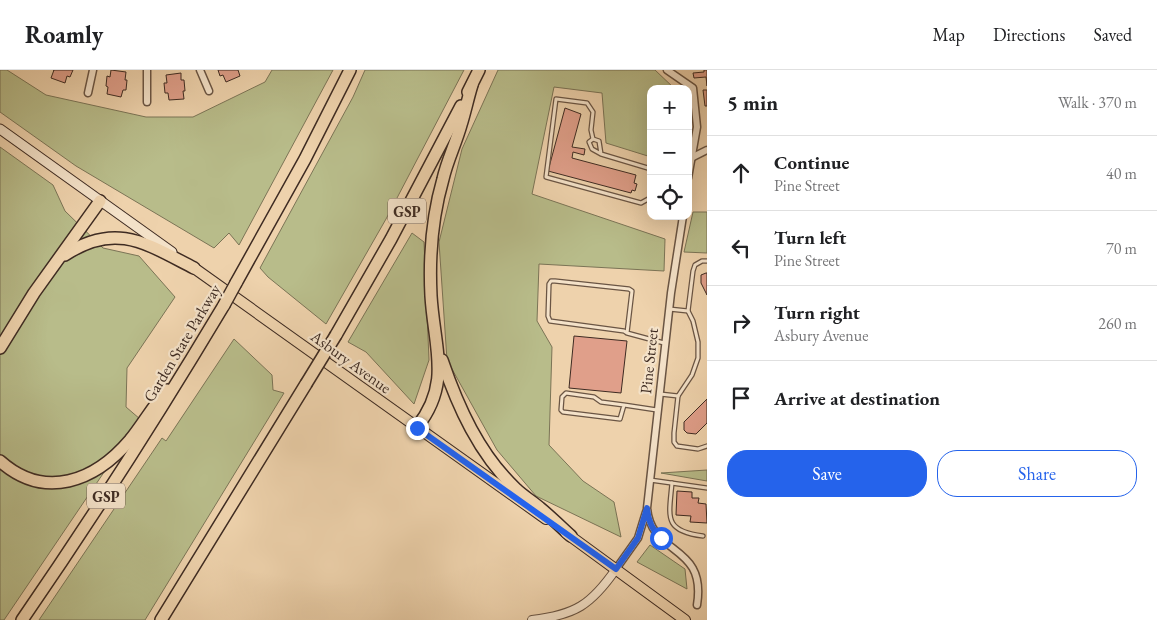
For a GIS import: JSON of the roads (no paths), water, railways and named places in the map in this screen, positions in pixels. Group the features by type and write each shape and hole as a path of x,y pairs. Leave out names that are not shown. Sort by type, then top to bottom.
{"highway":[{"name":"Garden State Parkway","path":"22,620 112,487 224,305 305,159 350,70"},
{"name":"GSP","path":"162,620 336,335 408,208 479,70"},
{"path":"417,428 426,415 435,393 438,377 439,352 431,290 433,228 442,179 461,127 472,85"},
{"path":"0,348 28,301 100,201"},
{"path":"57,261 73,250 89,243 122,238 149,244 194,268"},
{"path":"439,352 459,407 472,432 490,459 516,489 571,536"},
{"path":"0,461 22,476 39,482 64,482 84,477 100,468 124,446 154,405 186,368"}],"main road":[{"name":"Asbury Avenue","path":"0,129 571,536 685,620"}],"street":[{"path":"88,93 93,70"},
{"path":"147,70 147,102"},
{"path":"200,70 209,91"},
{"path":"667,70 693,88 697,127 692,153"},
{"path":"692,158 707,150"},
{"name":"Pine Street","path":"616,569 638,538 647,508 669,309 682,220"},
{"name":"Pine Street","path":"647,508 649,522 656,534 689,560 696,570 700,585 697,605"},
{"path":"532,620 562,616 580,607 601,590 616,569"}],"lane":[{"path":"593,139 591,130 594,112 588,103 556,99 546,176 641,203 647,200"},
{"path":"593,139 599,141 601,154"},
{"path":"593,139 589,142 592,149 601,154 647,168"},
{"path":"707,261 702,261 695,265 688,311 693,321 698,342 698,358 692,375 678,396 674,442 677,446 698,449 707,446"},
{"path":"628,333 632,290 555,281 551,281 549,284 548,316 550,322 628,333 665,344"},
{"path":"669,309 688,311"},
{"path":"624,405 620,419 563,412 562,397 566,393 594,397 601,402 624,405 658,410"},
{"path":"660,394 678,396"},
{"path":"650,480 707,488"},
{"path":"672,483 669,512 673,524 677,529 687,534 703,536"}]}
